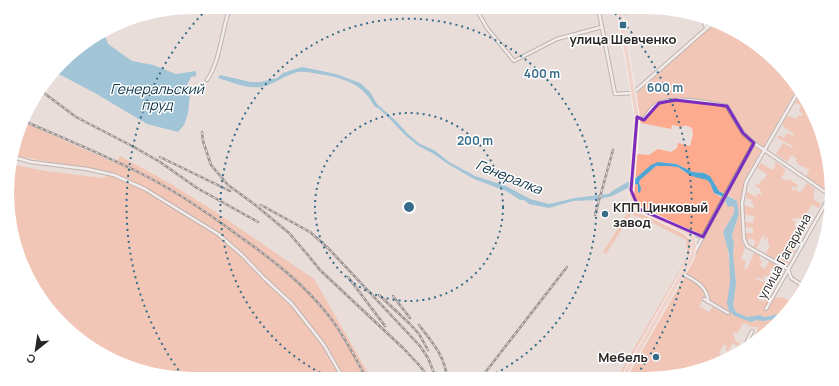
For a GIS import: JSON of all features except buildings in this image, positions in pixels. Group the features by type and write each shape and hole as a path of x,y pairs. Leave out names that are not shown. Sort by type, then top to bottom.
{"main road":[{"path":"620,14 637,117 631,190 633,202 639,209 687,232 692,239 694,247 692,258 626,372"}],"street":[{"path":"207,80 213,72 228,14"},
{"path":"479,14 488,28 514,61 557,39 602,27"},
{"path":"599,14 615,94 634,93 710,26"},
{"path":"703,23 704,26 707,28"},
{"path":"796,96 746,182 742,203 744,239 747,246 788,269 791,278 800,284"},
{"path":"637,117 644,119 650,110 659,103 675,100 727,106 743,133 754,143 825,190"},
{"path":"692,258 754,143"},
{"path":"17,158 31,162 87,169 114,175 145,189 218,234 242,255 292,304 324,345 340,372"},
{"name":"улица Гагарина","path":"766,309 825,204"},
{"path":"687,232 703,237"},
{"path":"683,274 700,284 704,289 708,302"},
{"path":"704,300 728,313"},
{"path":"747,341 752,331"}],"highlighted area":[{"path":"675,100 727,106 743,133 754,143 703,237 639,209 631,190 637,117 644,120 659,103"}],"shaded area":[{"path":"711,26 736,38 764,58 781,75 794,93 744,181 741,203 742,242 745,248 741,259 746,261 744,268 747,269 754,253 760,256 759,259 762,261 760,266 765,269 769,261 776,265 774,269 771,268 769,274 776,278 775,280 765,275 763,280 757,277 756,279 767,282 757,298 764,302 766,298 781,297 789,300 778,314 765,317 759,315 747,317 736,312 733,306 736,282 733,254 734,244 732,235 739,215 732,197 719,191 710,176 704,173 693,172 676,164 658,162 634,179 637,154 649,155 658,149 671,152 677,148 678,143 690,146 693,134 692,128 685,125 682,127 672,125 671,129 641,123 637,107 637,95 639,91"},
{"path":"798,98 807,114 816,135 822,158 825,189 806,176 810,170 797,164 797,159 792,155 787,162 776,154 783,143 792,148 794,147 777,138 779,135 784,138 787,133 793,136 794,134 782,124 787,116 796,119 799,115 802,116 803,114 799,111 801,105 795,103"},
{"path":"28,124 115,163 120,156 171,184 211,209 314,279 368,372 181,372 158,369 135,363 103,348 66,320 51,302 32,272 23,251 17,228 14,205 14,181 16,165 45,171 104,178 109,173 17,157 23,135"},
{"path":"776,162 786,170 781,178 787,181 788,179 798,185 796,188 793,186 791,189 794,191 795,189 800,193 807,183 815,189 813,195 815,196 813,199 821,204 818,208 812,204 802,220 797,217 796,219 793,218 792,220 796,222 794,225 798,228 790,239 792,241 789,247 795,251 794,254 785,249 780,257 789,262 787,264 769,256 766,253 770,245 767,243 769,239 764,239 765,236 763,235 756,249 753,247 756,242 750,237 747,242 745,239 746,233 753,233 753,228 746,227 745,222 753,223 754,216 745,215 744,205 753,208 754,204 751,203 752,200 746,198 747,192 756,197 758,193 761,195 761,189 755,186 756,184 759,185 762,179 764,180 767,174 757,168 761,163 772,170 776,165 774,164"},
{"path":"660,165 678,167 684,172 707,180 710,183 714,193 723,198 726,204 734,206 734,213 723,232 730,267 729,311 755,322 757,320 763,321 774,319 755,335 759,327 750,327 749,325 743,323 737,334 734,332 733,335 735,337 734,340 740,344 738,346 733,343 728,351 725,349 727,346 724,344 719,353 721,355 704,363 681,369 658,372 629,372 706,236 648,212 636,201 633,194 633,185 638,185 638,188 640,189 639,183 642,177","holes":["705,297 729,311 726,315 712,307 709,312 699,306"]},
{"path":"629,211 633,211 674,228 688,238 692,245 691,254 688,261 624,372 620,372 688,256 686,240 653,223 631,214 606,254 603,252"}],"water":[{"name":"Генеральский пруд","path":"105,37 108,44 132,61 153,65 176,74 196,71 196,76 191,77 187,85 190,93 188,113 184,125 178,132 147,124 95,93 59,74 75,58"},
{"name":"Генералка","path":"302,67 336,74 360,83 370,92 377,104 420,144 434,150 449,162 475,176 506,186 530,199 549,204 575,198 608,194 636,178 651,165 658,162 676,164 693,172 704,173 710,176 719,191 737,201 739,214 732,235 734,244 733,254 736,283 733,306 736,312 747,317 759,315 765,317 778,314 774,319 763,321 757,320 751,322 735,316 729,311 727,303 730,281 729,254 723,232 734,213 734,206 728,207 725,200 721,196 714,193 710,183 707,180 691,176 678,167 656,166 640,180 640,193 638,192 638,185 636,184 612,196 596,200 573,201 549,208 529,204 506,191 474,179 417,145 388,117 375,107 369,97 361,89 351,82 308,72 293,73 276,82 261,87 239,85 218,78 220,75 251,82 261,82 277,78 283,73"}],"railway":[{"path":"44,93 76,117 134,147 160,162 197,188 258,222"},
{"path":"28,123 126,166 179,194 264,254 299,283 319,304 344,338 363,372"},
{"path":"202,132 203,141 211,165 228,185 289,233 320,270 403,348 424,372"},
{"path":"595,215 613,150"},
{"path":"160,157 230,191"},
{"path":"261,205 310,232 328,248 420,346 428,358 434,372"},
{"path":"486,372 567,267"},
{"path":"348,277 385,326"},
{"path":"379,295 419,334 428,350"},
{"path":"393,296 410,318"},
{"path":"419,325 441,356 446,372"}],"place":[{"name":"улица Шевченко","path":"623,25"},
{"name":"КПП Цинковый завод","path":"605,214"},
{"name":"Мебель","path":"656,357"}]}
